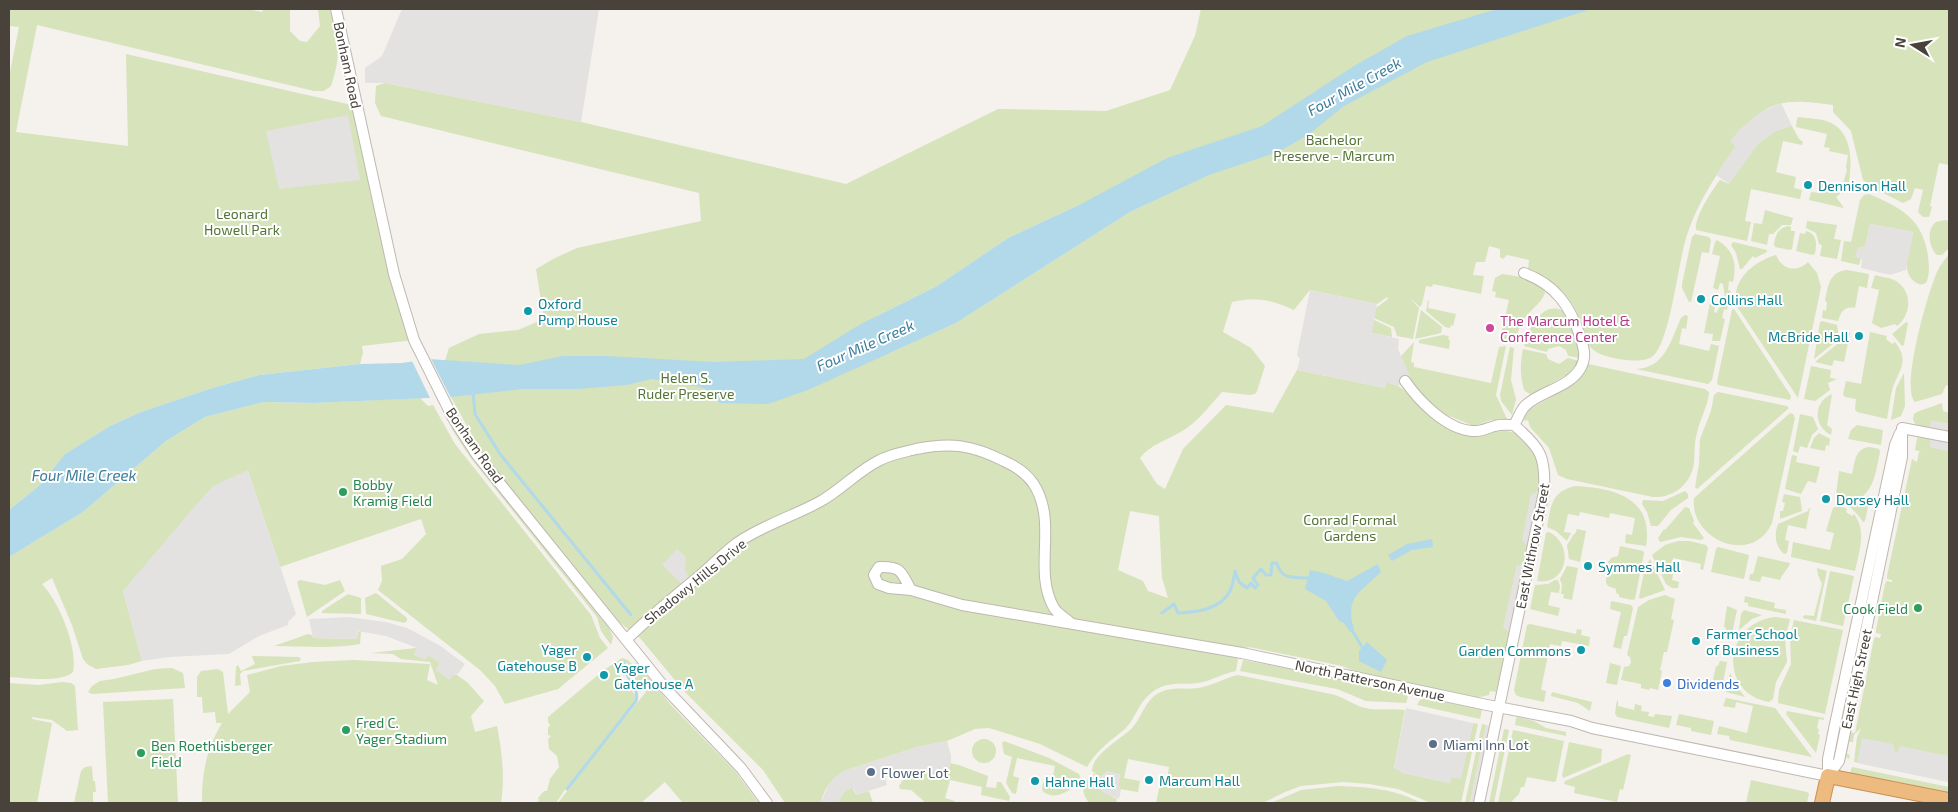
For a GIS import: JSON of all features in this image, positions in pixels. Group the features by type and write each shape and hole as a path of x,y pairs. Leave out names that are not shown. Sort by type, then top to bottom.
{"highway":[{"path":"1828,776 1949,800"},
{"name":"East High Street","path":"1822,803 1828,776"}],"street":[{"name":"Bonham Road","path":"336,9 394,274 414,340 446,404 478,454 626,640 665,688 741,768 767,803"},
{"path":"1405,381 1423,404 1451,423 1466,430 1481,431 1495,426 1514,425 1525,405 1574,377 1584,360 1585,348 1574,316 1556,293 1535,277 1524,273"},
{"name":"East Withrow Street","path":"1479,803 1542,502 1546,470 1540,451 1529,437 1514,425"},
{"name":"East High Street","path":"1828,776 1828,759 1834,729 1895,445 1902,428 1949,437"},
{"name":"Shadowy Hills Drive","path":"626,640 648,618 738,542 780,520 805,510 833,494 881,459 907,451 942,445 958,445 991,454 1016,467 1030,478 1038,491 1045,510 1046,580 1051,601 1058,613 1072,623"},
{"name":"North Patterson Avenue","path":"911,590 962,605 1242,653 1571,721 1592,728 1828,776"}],"green space":[{"name":"Leonard Howell Park","path":"9,9 247,9 262,12 264,9 290,9 290,31 300,41 307,42 320,26 318,9 330,9 337,39 338,56 331,86 324,91 314,91 37,25 16,132 128,146 126,54 356,106 414,340 362,346 363,353 360,364 259,375 209,389 141,412 110,426 65,454 40,485 9,510 9,77 19,27 9,26"},
{"path":"1201,9 1949,9 1949,165 1939,163 1930,206 1932,207 1929,217 1923,217 1918,212 1923,190 1915,188 1911,199 1903,203 1871,187 1863,180 1851,131 1833,112 1833,105 1787,102 1765,110 1743,128 1731,142 1736,146 1715,177 1697,209 1684,244 1665,334 1653,356 1648,359 1624,360 1595,351 1587,343 1574,307 1565,294 1528,269 1529,260 1507,255 1503,259 1500,257 1500,249 1489,246 1485,262 1476,262 1473,275 1484,276 1481,294 1433,284 1432,287 1426,286 1420,307 1410,298 1419,308 1413,339 1397,336 1394,327 1374,318 1376,308 1388,299 1387,297 1377,304 1310,290 1294,310 1257,299 1232,302 1223,332 1251,348 1265,366 1257,391 1255,394 1250,395 1222,392 1204,413 1186,429 1151,448 1140,458 1157,484 1165,489 1183,449 1226,405 1273,413 1297,370 1385,388 1386,382 1398,386 1469,435 1478,436 1504,431 1517,434 1527,443 1535,455 1539,468 1540,485 1536,494 1531,494 1527,552 1522,565 1517,565 1504,627 1510,633 1496,692 1490,691 1489,695 1476,698 1357,672 1342,666 1249,647 1229,655 1238,659 1236,671 1203,682 1162,686 1149,695 1125,729 1099,751 1087,767 1040,744 989,728 975,729 947,741 917,747 844,771 829,784 821,803 785,803 763,770 684,691 640,638 619,622 484,457 451,397 443,367 449,348 479,334 518,330 544,319 536,269 577,248 701,221 699,193 381,116 375,103 376,86 385,83 581,122 846,184 998,109 1106,111 1170,90 1195,36","holes":["1185,186 1130,212 956,323 889,353 877,316 937,286 1008,238 1081,204","1130,511 1159,516 1162,578 1168,598 1148,591 1143,581 1118,570"]},
{"path":"1797,118 1828,121 1842,132 1848,144 1850,151 1849,184 1843,194 1842,192 1836,197 1844,208 1809,200 1811,192 1820,193 1822,183 1842,187 1847,170 1848,155 1829,151 1830,148 1824,147 1827,134 1796,127"},
{"path":"1792,126 1799,139 1803,142 1802,145 1783,141 1776,172 1796,177 1794,188 1802,190 1800,199 1751,189 1745,221 1751,222 1747,241 1696,230 1698,219 1708,197 1720,180 1729,184 1763,140 1781,129"},
{"path":"1869,194 1891,204 1908,216 1921,233 1925,243 1929,266 1926,283 1916,283 1910,277 1908,271 1907,258 1913,232 1870,224 1865,247 1858,247 1861,258 1859,265 1841,261 1844,241 1851,242 1860,200 1864,195"},
{"path":"1765,210 1793,218 1791,225 1782,225 1773,234 1769,234 1767,245 1751,241 1754,223 1762,224"},
{"path":"1807,221 1837,225 1834,239 1841,240 1837,259 1820,256 1822,245 1819,244 1816,233 1806,228"},
{"path":"1949,221 1949,248 1942,255 1937,255 1932,248 1930,234 1936,222"},
{"path":"1788,226 1791,227 1791,231 1795,231 1792,249 1775,247 1775,238 1778,233 1781,229"},
{"path":"1806,231 1812,234 1815,240 1815,254 1812,255 1796,251 1800,233 1805,234"},
{"path":"1695,234 1709,237 1711,240 1709,253 1702,252 1691,302 1689,302 1682,284 1692,237"},
{"path":"1717,240 1731,253 1734,263 1733,282 1729,281 1728,290 1731,291 1728,298 1725,297 1723,284 1720,283 1718,290 1713,288 1720,256 1712,254"},
{"path":"1733,242 1767,250 1767,252 1755,258 1753,256 1740,269 1736,253 1731,245"},
{"path":"1949,254 1949,386 1946,385 1942,394 1915,402 1911,393 1913,359 1934,280 1939,268"},
{"path":"1776,255 1782,264 1790,268 1799,268 1808,262 1817,273 1821,287 1798,398 1736,305 1737,287 1746,273 1759,262"},
{"path":"1847,270 1869,274 1867,288 1859,286 1855,308 1844,310 1838,321 1822,318 1823,310 1826,311 1827,302 1825,301 1830,281 1836,274"},
{"path":"1502,274 1532,281 1538,284 1545,293 1540,302 1522,322 1515,344 1500,339 1509,300 1495,297 1496,292 1492,291 1495,278"},
{"path":"1875,275 1894,280 1905,290 1908,309 1906,315 1897,326 1895,324 1881,328 1872,323 1879,290 1871,288"},
{"path":"1428,300 1428,308 1456,314 1453,326 1451,325 1450,328 1445,327 1426,311"},
{"path":"1724,301 1728,304 1727,310 1724,309 1722,318 1725,319 1720,341 1712,341 1713,334 1704,333 1710,303 1715,305 1714,312 1716,313"},
{"path":"1549,309 1559,309 1568,315 1579,348 1580,358 1568,356 1566,350 1559,346 1548,349 1547,352 1524,346 1536,320"},
{"path":"1734,309 1791,396 1790,400 1718,385 1717,382 1732,310"},
{"path":"1421,310 1442,327 1441,333 1415,339"},
{"path":"1685,315 1688,316 1686,329 1682,328 1679,344 1709,351 1711,344 1719,346 1712,380 1708,384 1636,369 1654,364 1660,358 1670,344 1681,318"},
{"path":"1374,320 1391,328 1392,337 1342,327 1372,330"},
{"path":"1820,322 1837,325 1839,339 1814,359"},
{"path":"1906,322 1908,323 1904,345 1902,346 1892,334"},
{"path":"1843,332 1850,333 1844,362 1834,360 1832,366 1815,362 1841,341"},
{"path":"1870,332 1887,336 1886,339 1892,344 1895,342 1903,360 1893,387 1887,419 1857,412 1855,409 1856,399 1845,397 1843,394 1846,381 1861,384"},
{"path":"1443,335 1449,336 1449,349 1419,343 1419,340"},
{"path":"1414,342 1411,362 1414,363 1414,367 1491,383 1499,347 1506,346 1496,395 1507,419 1491,420 1474,426 1442,413 1431,405 1413,385 1401,356"},
{"path":"1510,347 1514,348 1511,380 1516,399 1512,415 1501,401 1500,395"},
{"path":"1523,349 1546,354 1548,359 1559,364 1568,358 1579,361 1568,374 1531,395 1524,390 1522,380"},
{"path":"1588,364 1705,389 1709,392 1696,437 1692,471 1680,488 1668,495 1653,497 1567,479 1558,475 1549,448 1530,427 1528,420 1524,421 1525,415 1530,409 1571,384"},
{"path":"1811,366 1831,370 1830,378 1837,379 1828,383 1830,390 1815,401 1804,399"},
{"path":"1904,373 1905,406 1901,416 1891,420 1896,388"},
{"path":"1718,392 1787,406 1789,408 1697,489 1695,487 1699,464 1700,439 1711,411 1714,395"},
{"path":"1832,394 1827,425 1832,429 1831,435 1821,426 1818,414 1821,403"},
{"path":"420,398 428,406 433,405 455,444 591,615 600,638 608,648 558,689 505,704 495,686 480,670 378,590 382,581 381,566 402,559 426,534 421,519 280,567 248,471 123,591 142,661 128,665 96,669 87,664 83,659 72,625 52,578 42,584 55,602 66,625 73,650 73,672 60,678 52,679 9,677 9,557 83,512 166,441 205,417 264,402 314,403"},
{"path":"1942,403 1943,411 1949,413 1949,424 1932,421 1930,428 1915,424 1914,414"},
{"path":"1790,413 1795,418 1772,523 1763,536 1751,543 1737,545 1711,536 1701,525 1695,513 1694,498"},
{"path":"1800,414 1813,417 1818,429 1812,435 1807,448 1800,446 1798,453 1793,451"},
{"path":"1857,425 1883,430 1881,445 1848,439 1851,430"},
{"path":"452,427 609,628 613,637 611,645 601,631 597,617 470,457"},
{"path":"1819,433 1830,439 1829,446 1826,445 1825,451 1810,448 1814,438"},
{"name":"Cook Field","path":"1917,438 1931,439 1930,447 1949,451 1949,782 1854,762 1857,737 1861,728 1854,735 1853,742 1849,742 1847,754 1850,755 1849,759 1843,755 1847,732 1855,733 1874,639 1875,637 1880,638 1881,634 1876,633 1876,630 1885,584 1887,581 1892,582 1892,580 1887,579 1887,576 1912,459 1917,462 1919,452 1922,452 1915,450"},
{"path":"1870,447 1879,449 1880,452 1871,485 1864,496 1858,500 1856,497 1848,499 1849,502 1839,501 1836,495 1839,471 1852,474 1855,460 1861,450"},
{"path":"1792,455 1797,456 1796,462 1820,467 1816,483 1808,481 1801,494 1785,489"},
{"path":"1575,486 1604,489 1617,493 1637,506 1644,517 1647,530 1646,546 1625,543 1626,534 1632,535 1635,518 1610,513 1609,518 1580,512 1579,516 1568,514 1564,532 1571,533 1567,541 1556,531 1547,527 1551,506 1557,496 1561,492"},
{"path":"1685,491 1688,494 1688,498 1671,510 1658,526 1651,526 1647,512 1642,504 1643,500 1663,501"},
{"path":"1784,494 1800,497 1802,511 1780,519 1780,511 1783,511 1785,503 1782,502"},
{"path":"1867,496 1870,497 1865,521 1863,522 1850,507"},
{"path":"1838,505 1847,509 1846,512 1852,516 1854,514 1860,527 1861,542 1855,571 1791,557 1793,542 1830,550 1834,533 1826,531 1833,508"},
{"path":"1685,507 1689,508 1693,523 1704,538 1701,540 1681,537 1660,542 1658,538 1664,529"},
{"path":"1809,508 1806,529 1788,525 1785,540 1789,541 1787,553 1784,554 1776,540 1778,524 1808,511"},
{"path":"1577,529 1586,531 1580,562 1569,559 1567,545"},
{"path":"1549,532 1557,538 1562,546 1565,555 1564,563 1561,571 1555,577 1547,581 1537,581 1546,533"},
{"path":"1678,541 1689,541 1706,545 1708,548 1703,570 1700,569 1701,564 1673,558 1672,564 1675,564 1672,580 1679,582 1678,588 1672,588 1666,584 1652,555 1665,545"},
{"path":"1620,546 1643,551 1644,553 1635,599 1632,600 1619,597 1616,589 1608,586 1606,583 1607,564 1611,558 1618,556"},
{"path":"1718,547 1749,555 1744,579 1711,572"},
{"path":"1758,556 1790,563 1780,580 1762,576 1760,582 1749,580 1750,574 1753,574"},
{"path":"1650,559 1665,590 1640,599 1645,567"},
{"path":"1567,566 1578,568 1572,600 1563,598 1564,594 1561,594 1562,585 1560,579"},
{"path":"1817,568 1827,571 1816,621 1803,617 1805,615 1814,616 1822,584"},
{"path":"1830,571 1854,576 1843,626 1820,621"},
{"path":"300,580 325,585 340,580 345,591 307,617 297,582"},
{"path":"1558,580 1560,586 1559,593 1551,592 1548,605 1560,608 1558,616 1530,609 1535,585 1548,584"},
{"path":"376,593 407,618 407,621 404,623 366,614 365,598"},
{"path":"348,594 361,598 361,614 322,613 322,611"},
{"path":"1665,595 1675,599 1671,619 1674,620 1667,652 1664,652 1658,690 1650,688 1649,690 1641,688 1641,684 1621,680 1624,667 1629,666 1631,662 1630,657 1627,655 1638,607 1649,600"},
{"path":"1745,596 1775,603 1774,608 1786,610 1786,614 1748,606 1748,603 1744,602"},
{"path":"1611,601 1631,605 1633,608 1627,636 1624,636 1621,649 1613,647 1621,612 1610,609"},
{"path":"1727,606 1737,610 1731,638 1725,635 1726,628 1724,627"},
{"path":"1744,610 1762,615 1752,619 1739,630 1741,614"},
{"path":"1775,617 1790,619 1785,639 1787,662 1776,682 1773,699 1769,702 1752,696 1741,686 1735,673 1733,658 1737,644 1745,632 1758,622"},
{"path":"1794,620 1843,630 1825,714 1778,703 1779,690 1791,664 1790,637"},
{"path":"1530,624 1576,634 1577,629 1582,630 1581,635 1590,637 1589,646 1562,641 1561,646 1550,644 1541,690 1546,691 1544,702 1520,697 1516,695 1514,690 1527,625"},
{"path":"361,631 360,644 349,646 274,646 308,634 312,635 313,638 357,639 358,632"},
{"name":"Fred C. Yager Stadium","path":"417,648 414,655 430,656 440,663 436,670 457,675 467,682 484,701 471,716 475,732 497,726 503,783 501,803 202,803 206,762 212,743 222,723 216,723 215,712 203,713 202,697 197,697 197,677 201,671 218,669 223,672 228,714 250,692 247,675 281,666 354,660 430,664 427,680 438,685 430,662 401,659 393,654 371,653"},
{"path":"253,656 299,657 301,659 300,661 243,671 240,674 241,685 235,686 236,667 238,665 241,671 255,664"},
{"path":"622,658 628,660 633,665 636,663 670,704 735,771 759,803 683,803 665,782 641,803 558,803 597,751 646,692 635,680 627,663 620,662 616,668 617,672 636,696 634,703 556,803 534,803 539,801 538,798 544,791 547,791 550,779 559,767 557,756 549,749 548,739 551,736 548,735 550,725 548,717 598,675 603,680 609,675 604,670"},
{"path":"1243,660 1404,691 1408,697 1406,703 1366,701 1337,689 1240,671"},
{"path":"1720,661 1727,662 1722,688 1718,691 1709,689 1710,680 1713,680 1716,666 1718,666"},
{"path":"1610,663 1621,666 1617,685 1606,683"},
{"path":"172,668 183,673 185,688 92,694 88,692 92,686 100,681 155,669"},
{"path":"1730,673 1738,688 1745,697 1726,692"},
{"path":"1238,675 1331,694 1365,708 1405,710 1394,768 1403,773 1450,783 1451,777 1461,778 1473,723 1478,724 1461,803 1431,803 1398,789 1343,782 1301,786 1263,803 1156,803 1160,784 1166,785 1169,767 1128,759 1124,778 1140,781 1138,792 1120,789 1118,785 1120,774 1105,774 1101,777 1092,771 1096,759 1130,730 1155,695 1170,689 1203,687"},
{"path":"9,683 38,685 71,683 75,686 78,730 67,731 52,720 32,717 32,719 52,723 37,803 9,803"},
{"path":"1552,692 1592,702 1590,711 1578,703 1551,696"},
{"path":"1427,696 1478,707 1482,710 1480,719 1417,705 1419,701"},
{"path":"1726,698 1775,708 1812,757 1730,740 1729,736 1717,734 1719,726 1747,733 1753,706 1736,702 1735,708 1723,706"},
{"name":"Ben Roethlisberger Field","path":"173,699 178,803 108,803 103,702"},
{"path":"1617,700 1618,706 1634,710 1635,704 1642,706 1641,711 1649,712 1648,716 1654,717 1655,714 1672,716 1669,728 1617,717 1615,713"},
{"path":"1787,711 1824,718 1824,720 1819,719 1817,728 1820,735 1816,753 1786,714"},
{"path":"1679,714 1714,721 1711,735 1691,731 1691,728 1676,725"},
{"path":"1516,718 1534,721 1546,728 1566,732 1566,736 1515,725"},
{"path":"1482,724 1486,725 1470,803 1465,803"},
{"path":"1504,729 1509,730 1494,803 1489,803"},
{"path":"1513,730 1564,741 1556,781 1527,777 1524,787 1521,787 1519,794 1510,803 1498,803"},
{"path":"984,739 993,742 996,751 993,760 984,763 975,760 972,751 975,742"},
{"path":"1004,741 1049,758 1079,774 1078,782 1063,793 1057,795 1046,794 1042,790 1043,783 1051,785 1055,766 1017,758 1013,776 1019,778 1016,794 1012,793 1006,783 1012,757 1004,754 1002,743"},
{"path":"1569,742 1602,749 1601,762 1563,778"},
{"path":"1628,754 1631,755 1623,790 1620,789 1617,802 1574,793 1575,787 1564,784 1565,781"},
{"path":"950,763 988,776 986,787 996,788 997,782 1001,782 1010,797 1009,801 981,795 982,787 950,780 945,798 955,801 954,803 926,803 911,790 900,789 899,786 904,778 898,772 907,770 910,778 932,771 948,771"},
{"path":"92,766 96,792 93,792 93,803 74,803 81,771 85,767"},
{"path":"1852,767 1949,787 1949,792 1850,773"},
{"path":"1089,779 1117,799 1116,803 1089,803 1083,788 1084,782"},
{"path":"1751,780 1807,792 1809,794 1807,803 1746,803"},
{"path":"1338,786 1391,792 1421,803 1271,803 1301,790"},
{"path":"852,787 856,795 869,791 873,803 838,803 843,793"}],"shaded area":[{"path":"402,9 599,9 581,122 385,83 365,83 365,68 382,56"},
{"path":"1781,103 1792,126 1776,131 1759,143 1729,184 1716,175 1736,146 1730,142 1739,130 1759,113"},
{"path":"348,115 360,180 279,189 266,131"},
{"path":"1870,224 1913,232 1906,270 1890,275 1861,268 1862,259 1855,257 1858,247 1865,247"},
{"path":"1310,290 1377,304 1372,333 1399,339 1398,349 1410,377 1398,386 1386,382 1385,388 1297,370 1300,359 1297,355"},
{"path":"1931,420 1949,424 1949,451 1930,447"},
{"path":"248,470 296,614 288,622 288,625 259,636 229,654 169,657 142,661 123,591 213,486"},
{"path":"1538,493 1528,547 1522,540 1531,494"},
{"path":"677,549 686,557 685,570 689,577 682,584 662,565"},
{"path":"1524,562 1510,633 1503,627 1517,565 1522,565"},
{"path":"348,617 386,622 407,628 439,645 465,664 457,675 455,674 449,680 436,670 440,663 433,658 428,656 425,660 414,655 417,648 386,636 358,631 357,639 313,638 309,619"},
{"name":"Miami Inn Lot","path":"1406,708 1473,723 1461,779 1452,777 1450,783 1403,773 1394,769"},
{"path":"1486,725 1493,727 1477,803 1470,803"},
{"path":"1862,738 1893,744 1895,752 1898,752 1900,746 1949,756 1949,782 1857,763"},
{"name":"Flower Lot","path":"947,741 951,755 948,771 932,771 910,778 908,771 905,770 885,777 887,785 856,795 854,789 851,788 843,793 838,803 821,803 828,785 844,771 917,747"},
{"path":"1106,771 1120,774 1118,785 1121,790 1119,799 1105,794 1089,781 1094,773 1101,777 1104,776"}],"water":[{"name":"Four Mile Creek","path":"1497,9 1591,9 1427,62 1344,106 1308,135 1278,152 1209,175 1130,212 956,323 808,390 768,404 720,403 711,395 713,393 701,387 651,379 627,385 578,389 523,389 451,397 314,403 264,402 205,417 166,441 83,512 9,557 9,510 40,485 65,454 110,426 141,412 209,389 259,375 360,364 402,363 429,359 519,365 563,356 607,356 714,362 804,359 859,325 937,286 1008,238 1081,204 1167,158 1262,126 1354,66 1407,36"},
{"path":"1432,539 1433,547 1412,550 1392,561 1388,555 1407,544"},
{"path":"1378,564 1381,572 1361,590 1353,602 1351,618 1354,629 1350,632 1344,623 1339,621 1326,601 1305,589 1310,570 1347,581"},
{"path":"1367,642 1387,660 1381,672 1359,661 1359,651"}],"pier":[{"path":"430,357 452,400 431,400 411,359"}],"waterway":[{"path":"473,392 475,414 500,454 631,615"},
{"path":"1162,613 1174,604 1178,613 1200,611 1214,606 1226,597 1230,591 1235,571 1239,582 1247,588 1251,583 1255,588 1258,585 1253,578 1261,569 1266,575 1271,575 1272,563 1277,563 1281,572 1285,575 1308,578"},
{"path":"1352,630 1362,647"},
{"path":"567,789 636,701 636,691 626,674 624,663"}],"place":[{"name":"Dennison Hall","path":"1808,185"},
{"name":"Collins Hall","path":"1701,299"},
{"name":"Oxford Pump House","path":"528,311"},
{"name":"The Marcum Hotel & Conference Center","path":"1490,328"},
{"name":"McBride Hall","path":"1859,336"},
{"name":"Bobby Kramig Field","path":"343,492"},
{"name":"Dorsey Hall","path":"1826,499"},
{"name":"Symmes Hall","path":"1588,566"},
{"name":"Cook Field","path":"1918,608"},
{"name":"Farmer School of Business","path":"1696,641"},
{"name":"Garden Commons","path":"1581,650"},
{"name":"Yager Gatehouse B","path":"587,657"},
{"name":"Yager Gatehouse A","path":"604,675"},
{"name":"Dividends","path":"1667,683"},
{"name":"Fred C. Yager Stadium","path":"346,730"},
{"name":"Miami Inn Lot","path":"1433,744"},
{"name":"Ben Roethlisberger Field","path":"141,753"},
{"name":"Flower Lot","path":"871,772"},
{"name":"Marcum Hall","path":"1149,780"},
{"name":"Hahne Hall","path":"1035,781"}],"park label":[{"name":"Bachelor Preserve - Marcum","path":"1334,148"},
{"name":"Helen S. Ruder Preserve","path":"686,386"},
{"name":"Conrad Formal Gardens","path":"1350,528"}]}
